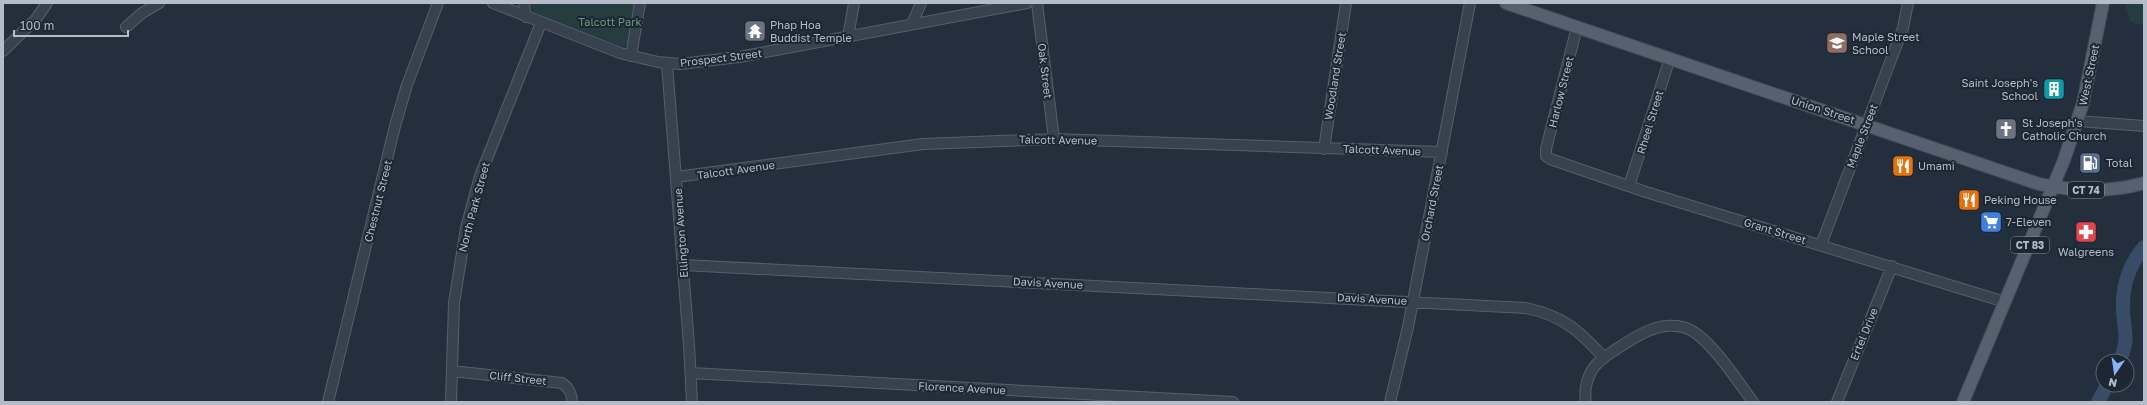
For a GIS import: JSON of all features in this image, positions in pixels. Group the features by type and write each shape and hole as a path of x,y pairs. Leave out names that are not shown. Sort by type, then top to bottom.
{"main road":[{"name":"Union Street","path":"1506,3 1866,124 2017,177 2054,186 2105,190 2144,183"},
{"name":"West Street","path":"1963,402 2054,186 2078,121 2088,84 2103,3"}],"street":[{"path":"3,51 36,19 47,3"},
{"path":"126,27 142,13 159,3"},
{"name":"Chestnut Street","path":"328,402 395,126 407,85 438,3"},
{"name":"Prospect Street","path":"492,3 541,23 631,56 667,64 717,61 1027,3"},
{"path":"524,3 526,17"},
{"path":"631,56 640,3"},
{"path":"848,37 854,3"},
{"path":"912,24 921,3"},
{"name":"Oak Street","path":"1036,3 1054,139"},
{"name":"Woodland Street","path":"1324,149 1346,3"},
{"name":"Orchard Street","path":"1390,402 1413,301 1470,3"},
{"name":"Maple Street","path":"1821,245 1903,28 1908,3"},
{"name":"North Park Street","path":"451,402 454,303 458,271 476,191 482,169 541,23"},
{"name":"Harlow Street","path":"1546,156 1546,149 1577,27"},
{"name":"Rheel Street","path":"1629,186 1670,58"},
{"name":"Ellington Avenue","path":"667,64 683,264 692,402"},
{"path":"2078,121 2144,126"},
{"name":"Talcott Avenue","path":"676,178 923,144 1054,139 1442,152"},
{"name":"Grant Street","path":"1546,156 1554,161 1629,186 2006,302"},
{"name":"Davis Avenue","path":"683,264 1526,308 1542,311 1560,318 1574,326 1604,358"},
{"name":"Ertel Drive","path":"1837,402 1892,266"},
{"path":"1586,402 1586,384 1593,369 1604,358 1644,331 1658,327 1686,328 1698,336 1715,352 1753,402"},
{"name":"Cliff Street","path":"452,371 562,383 568,388 572,396 572,402"},
{"name":"Florence Avenue","path":"691,373 1233,402"}],"green space":[{"name":"Talcott Park","path":"530,3 634,3 628,43 623,47 541,18 534,12"},
{"path":"2125,3 2144,3 2144,24 2136,24 2130,21"}],"waterway":[{"path":"2122,353 2125,342 2123,310 2125,284 2134,261 2144,247"},
{"path":"2098,402 2103,393"}],"place":[{"name":"Phap Hoa Buddist Temple","path":"755,31"},
{"name":"Maple Street School","path":"1837,43"},
{"name":"Saint Joseph's School","path":"2054,89"},
{"name":"St Joseph's Catholic Church","path":"2006,129"},
{"name":"Total","path":"2090,163"},
{"name":"Umami","path":"1903,166"},
{"name":"Peking House","path":"1969,200"},
{"name":"7-Eleven","path":"1991,222"},
{"name":"Walgreens","path":"2086,232"}]}
